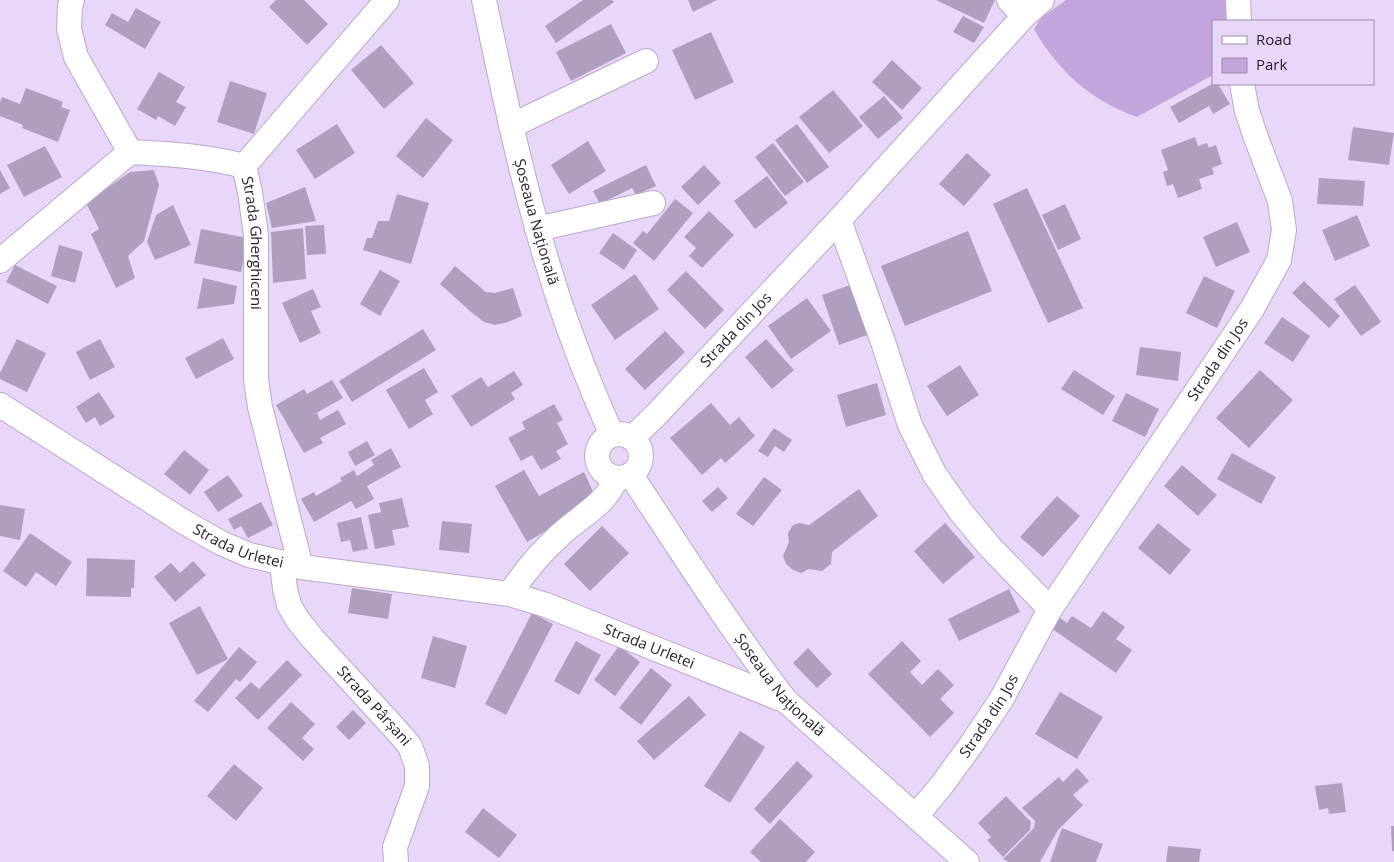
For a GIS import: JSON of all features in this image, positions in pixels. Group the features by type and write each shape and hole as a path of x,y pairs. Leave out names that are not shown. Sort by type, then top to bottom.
{"street":[{"path":"0,261 130,152 76,57 69,29 72,0"},
{"path":"244,166 387,0"},
{"name":"Șoseaua Națională","path":"484,0 511,126 538,229 564,315 582,365 622,437"},
{"name":"Strada din Jos","path":"622,437 839,220 1016,8 1042,0"},
{"path":"1238,0 1239,20"},
{"path":"511,126 646,61"},
{"name":"Strada din Jos","path":"916,816 972,745 996,707 1050,608 1252,310 1279,260 1284,230 1280,201 1254,135 1242,85"},
{"name":"Strada Gherghiceni","path":"130,152 220,160 244,166 256,235 256,380 291,565"},
{"path":"538,229 653,203"},
{"path":"839,220 883,342 910,425 935,475 961,512 990,547 1050,608"},
{"name":"Strada Urletei","path":"0,404 184,522 249,555 291,565 510,594 546,605 786,701"},
{"name":"Șoseaua Națională","path":"622,437 637,444 640,450 640,464 636,470 624,476 609,476 599,466 597,451 600,444 606,438 622,437"},
{"path":"510,594 538,555 560,534 602,502 624,476"},
{"name":"Șoseaua Națională","path":"624,476 786,701 967,862"},
{"name":"Strada Pârșani","path":"291,565 285,589 289,605 297,619 312,639 410,746 417,766 416,786 394,847 396,862"}],"green space":[{"path":"1066,0 1229,0 1229,20 1212,20 1212,76 1137,117 1104,102 1090,93 1065,71 1043,44 1034,29 1041,18"}],"building":[{"path":"276,0 304,0 328,24 307,45 269,7"},
{"path":"583,0 612,0 614,2 556,43 545,26"},
{"path":"688,0 717,0 693,12"},
{"path":"936,0 995,0 984,23"},
{"path":"136,8 161,22 145,49 105,25 112,13 128,22"},
{"path":"963,16 984,27 974,43 953,32"},
{"path":"611,24 626,53 571,81 556,52"},
{"path":"711,32 734,82 695,100 672,50"},
{"path":"381,45 414,83 384,109 351,70"},
{"path":"892,60 922,88 902,110 872,82"},
{"path":"159,72 185,87 176,102 186,107 175,126 158,116 156,120 137,109"},
{"path":"230,81 267,93 254,134 217,122"},
{"path":"1212,84 1219,85 1230,104 1213,114 1209,106 1179,123 1170,107"},
{"path":"26,88 63,102 61,107 70,110 58,142 22,128 23,125 0,116 2,97 20,104"},
{"path":"833,90 863,126 829,153 799,117"},
{"path":"884,96 903,118 878,139 859,117"},
{"path":"426,118 453,140 423,178 396,156"},
{"path":"337,124 355,153 315,179 296,150"},
{"path":"797,124 829,167 807,183 775,140"},
{"path":"1353,127 1394,133 1389,165 1348,160"},
{"path":"1195,137 1198,146 1207,143 1209,148 1216,145 1222,164 1212,168 1214,174 1199,179 1202,189 1178,198 1173,184 1167,186 1163,172 1168,170 1161,150"},
{"path":"588,141 606,171 569,194 551,165"},
{"path":"773,143 804,182 785,196 755,157"},
{"path":"45,146 62,177 24,197 7,165"},
{"path":"967,153 991,175 964,206 939,184"},
{"path":"646,165 656,186 636,195 632,188 600,204 593,191"},
{"path":"704,165 721,183 698,205 681,187"},
{"path":"0,170 10,188 0,194"},
{"path":"154,170 159,185 144,241 128,256 135,278 116,288 91,234 99,229 86,203 130,172"},
{"path":"767,176 788,203 755,229 734,201"},
{"path":"1319,178 1365,181 1363,206 1317,204"},
{"path":"305,187 316,221 272,228 266,203"},
{"path":"1027,188 1083,308 1048,323 993,204"},
{"path":"397,194 429,203 411,264 363,250 367,238 372,238 378,221 389,221"},
{"path":"675,199 693,213 654,261 633,243 643,231 647,234"},
{"path":"1065,204 1081,239 1058,250 1042,215"},
{"path":"173,205 191,245 155,260 147,242 156,215"},
{"path":"709,211 734,235 702,268 689,256 696,248 684,237"},
{"path":"1357,215 1370,246 1335,261 1322,230"},
{"path":"1237,222 1250,252 1216,267 1203,237"},
{"path":"324,225 326,254 307,255 305,226"},
{"path":"303,228 306,279 273,283 271,232"},
{"path":"201,229 248,238 241,272 194,263"},
{"path":"968,231 992,291 905,326 881,266"},
{"path":"613,233 637,250 624,270 599,253"},
{"path":"59,245 83,252 75,283 51,276"},
{"path":"15,265 57,286 48,304 6,282"},
{"path":"455,266 486,292 495,293 513,288 522,316 495,325 484,322 440,284"},
{"path":"380,270 400,281 380,316 360,304"},
{"path":"686,271 724,310 705,329 667,290"},
{"path":"635,274 659,309 615,340 591,305"},
{"path":"1204,276 1235,291 1217,328 1186,313"},
{"path":"203,278 237,286 234,304 197,309"},
{"path":"1304,281 1340,316 1329,328 1292,293"},
{"path":"853,284 870,334 839,345 822,295"},
{"path":"1355,285 1381,322 1361,336 1334,299"},
{"path":"313,289 321,307 311,311 321,333 300,343 282,303"},
{"path":"807,298 831,331 791,359 768,326"},
{"path":"1282,317 1310,336 1293,362 1264,343"},
{"path":"423,329 436,350 352,402 339,381"},
{"path":"665,331 685,352 645,390 625,369"},
{"path":"223,338 234,359 196,379 185,358"},
{"path":"17,339 46,353 27,392 0,379 0,373"},
{"path":"100,339 115,367 90,380 76,352"},
{"path":"766,339 794,370 772,389 745,357"},
{"path":"1140,347 1181,352 1178,381 1136,375"},
{"path":"960,365 979,395 947,416 927,386"},
{"path":"424,368 438,392 425,400 433,414 409,429 386,390"},
{"path":"1074,370 1115,396 1103,415 1061,389"},
{"path":"1260,370 1293,400 1249,448 1216,418"},
{"path":"514,371 523,385 511,393 515,399 471,427 451,396 481,377 488,387"},
{"path":"332,380 343,398 311,416 317,413 320,420 338,410 346,424 320,438 323,443 304,453 276,405 304,389 307,394"},
{"path":"877,383 886,415 846,427 837,395"},
{"path":"99,392 115,417 100,426 95,417 86,423 76,407"},
{"path":"1126,393 1159,409 1145,437 1112,421"},
{"path":"711,403 730,425 739,417 755,436 725,463 721,458 702,475 670,438"},
{"path":"554,404 563,420 557,423 568,444 556,451 561,459 541,470 532,455 521,461 508,438 525,429 522,422"},
{"path":"774,428 792,440 784,452 775,446 768,457 758,451"},
{"path":"367,441 375,455 355,466 348,452"},
{"path":"391,448 401,467 367,486 374,499 356,509 351,501 314,522 301,499 314,492 316,496 342,481 340,478 354,470 357,476 374,465 371,460"},
{"path":"184,450 209,470 190,495 164,474"},
{"path":"1232,453 1276,477 1261,504 1217,479"},
{"path":"1182,465 1217,495 1198,516 1164,486"},
{"path":"524,470 539,496 584,472 595,496 546,537 544,532 527,542 495,486"},
{"path":"228,475 243,496 218,512 204,492"},
{"path":"764,477 782,490 753,526 736,514"},
{"path":"718,487 728,498 712,512 702,501"},
{"path":"859,489 878,516 832,552 831,564 822,571 809,569 801,573 793,570 786,564 783,556 789,542 788,533 793,525 800,523 809,525"},
{"path":"1057,496 1080,516 1043,557 1020,537"},
{"path":"402,498 409,527 392,530 395,545 375,549 368,515 381,512 379,503"},
{"path":"261,502 273,525 248,538 241,526 234,530 228,519"},
{"path":"0,505 25,509 20,540 0,536"},
{"path":"361,517 368,549 353,552 350,540 341,542 337,523"},
{"path":"442,521 472,524 469,553 439,550"},
{"path":"945,523 975,557 943,584 914,551"},
{"path":"1158,523 1191,550 1170,575 1138,548"},
{"path":"602,526 629,553 590,591 564,564"},
{"path":"30,533 72,562 56,586 36,572 26,587 3,571"},
{"path":"87,558 135,560 134,588 131,588 131,597 86,596"},
{"path":"193,561 206,575 175,602 154,577 171,563 180,573"},
{"path":"352,588 392,594 388,619 348,613"},
{"path":"1009,589 1020,612 959,641 948,619"},
{"path":"200,606 228,659 197,675 169,623"},
{"path":"1103,611 1125,627 1116,639 1132,650 1116,673 1048,626 1056,615 1067,623 1072,616 1091,628"},
{"path":"532,613 553,624 506,715 485,704"},
{"path":"433,636 467,646 455,688 421,678"},
{"path":"576,641 601,655 579,695 554,681"},
{"path":"902,641 921,661 910,672 922,685 938,669 954,685 940,699 954,713 930,737 868,674"},
{"path":"619,646 640,662 615,696 594,680"},
{"path":"239,647 257,662 240,682 236,679 208,712 194,701"},
{"path":"808,648 832,674 817,688 793,663"},
{"path":"287,660 302,675 258,720 235,698 251,682 259,689"},
{"path":"651,668 672,685 641,725 619,708"},
{"path":"1060,692 1103,717 1077,759 1035,734"},
{"path":"689,696 706,715 654,760 637,741"},
{"path":"291,702 315,724 302,738 314,749 303,761 267,728"},
{"path":"353,710 366,723 349,740 336,727"},
{"path":"740,731 765,747 730,803 704,786"},
{"path":"797,761 813,776 770,824 754,809"},
{"path":"234,764 263,788 236,821 207,796"},
{"path":"1077,768 1089,781 1073,795 1083,805 1058,830 1040,862 1009,862 1003,859 1034,828 1035,821 1022,808 1059,777 1063,782"},
{"path":"1342,783 1346,812 1329,814 1328,808 1319,810 1315,786"},
{"path":"1006,796 1031,822 1030,830 1003,857 987,840 991,837 978,823"},
{"path":"483,808 517,835 499,858 465,832"},
{"path":"780,819 815,852 806,862 761,862 750,852"},
{"path":"1391,826 1394,826 1394,851 1392,851"},
{"path":"1062,828 1103,844 1096,862 1050,862"},
{"path":"1168,846 1201,849 1199,862 1166,862"}]}
